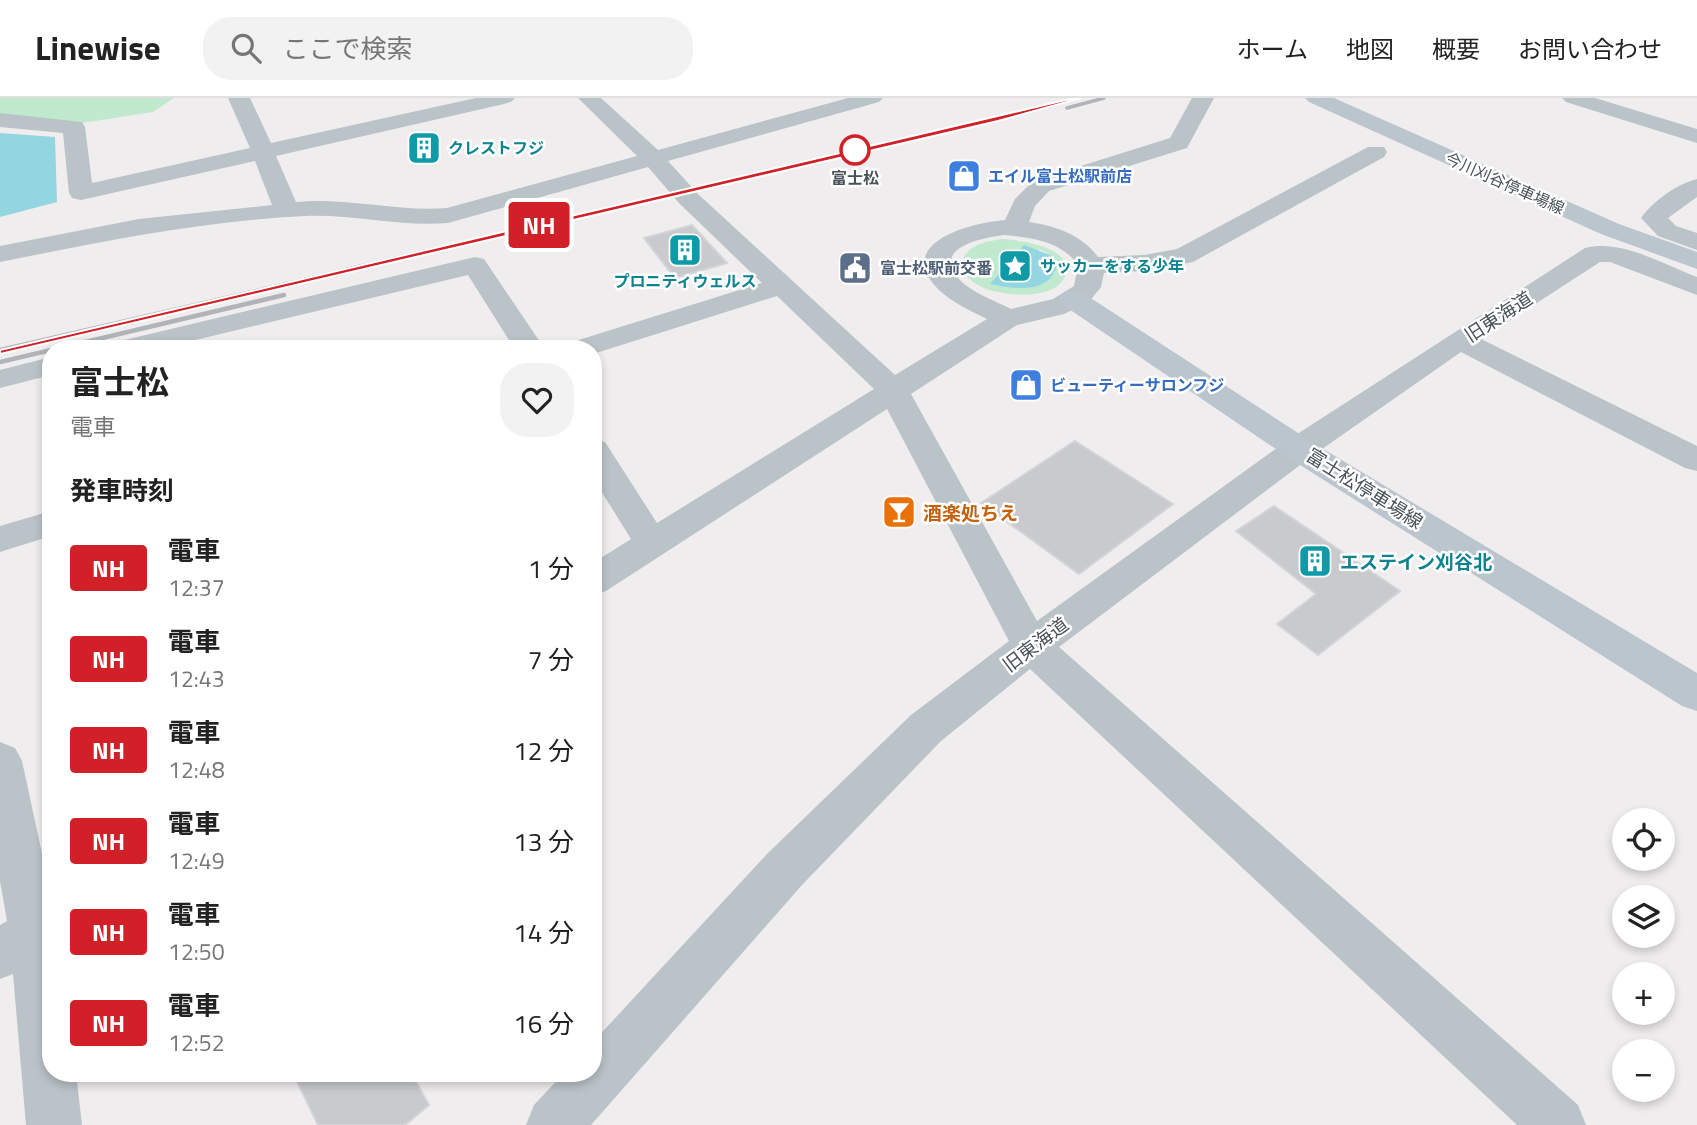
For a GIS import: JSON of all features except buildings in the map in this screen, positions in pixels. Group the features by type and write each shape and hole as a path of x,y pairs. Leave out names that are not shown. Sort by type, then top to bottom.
{"main road":[{"name":"今川刈谷停車場線","path":"1316,98 1610,229 1697,261"},
{"name":"富士松停車場線","path":"1073,299 1127,338 1300,448 1697,694"}],"street":[{"path":"239,98 288,211"},
{"path":"0,120 74,127 81,193 504,98"},
{"path":"589,98 653,158 689,199 892,390 1031,646 1558,1125"},
{"path":"0,254 138,227 288,211 351,209 426,217 448,215 872,98"},
{"path":"1015,227 1024,204 1041,186 1179,143 1203,98"},
{"path":"1573,98 1697,136"},
{"path":"1091,265 1144,263 1184,256 1376,152"},
{"path":"1697,186 1667,205 1654,218 1667,231 1697,242"},
{"path":"602,575 1008,318 1039,312 1073,299 1087,288 1092,277 1091,265 1082,251 1064,239 1041,231 1015,227 972,231 950,243 938,259 939,272 948,284 962,295 1008,318"},
{"name":"旧東海道","path":"602,1072 785,869 926,728 1031,646 1300,448 1594,254 1614,254 1697,287"},
{"path":"160,340 475,265 524,340"},
{"path":"602,342 780,286"},
{"path":"1460,340 1697,460"},
{"path":"0,379 42,368"},
{"path":"602,464 652,544"},
{"path":"0,539 42,526"},
{"path":"0,761 42,1038"},
{"path":"48,1082 54,1125"},
{"name":"旧東海道","path":"554,1125 593,1082"}],"green space":[{"path":"0,98 174,98 153,112 82,123 0,117"},
{"path":"1002,239 1044,247 1062,258 1066,266 1065,276 1060,284 1040,293 1003,293 981,286 962,272 964,257 968,251 980,244","holes":["1040,249 1050,255 1056,265 1027,288 991,284"]}],"water":[{"path":"0,133 55,137 57,202 0,217"},
{"path":"1024,245 1050,255 1057,265 1053,275 1039,286 1030,288 990,284"}],"railway":[{"path":"344,270 998,119 1077,98"},
{"path":"1067,108 1104,98"},
{"path":"43,340 352,269"},
{"path":"94,340 284,295"},
{"path":"0,350 42,340"},
{"path":"0,362 42,352"}],"train":[{"name":"NH","path":"43,340 998,119 1077,98"},
{"name":"NH","path":"0,350 42,340"}],"place":[{"name":"クレストフジ","path":"424,148"},
{"name":"富士松","path":"855,150"},
{"name":"エイル富士松駅前店","path":"964,176"},
{"name":"プロニティウェルス","path":"685,250"},
{"name":"サッカーをする少年","path":"1015,266"},
{"name":"富士松駅前交番","path":"855,268"},
{"name":"ビューティーサロンフジ","path":"1026,385"},
{"name":"酒楽処ちえ","path":"899,512"},
{"name":"エステイン刈谷北","path":"1315,561"}]}
